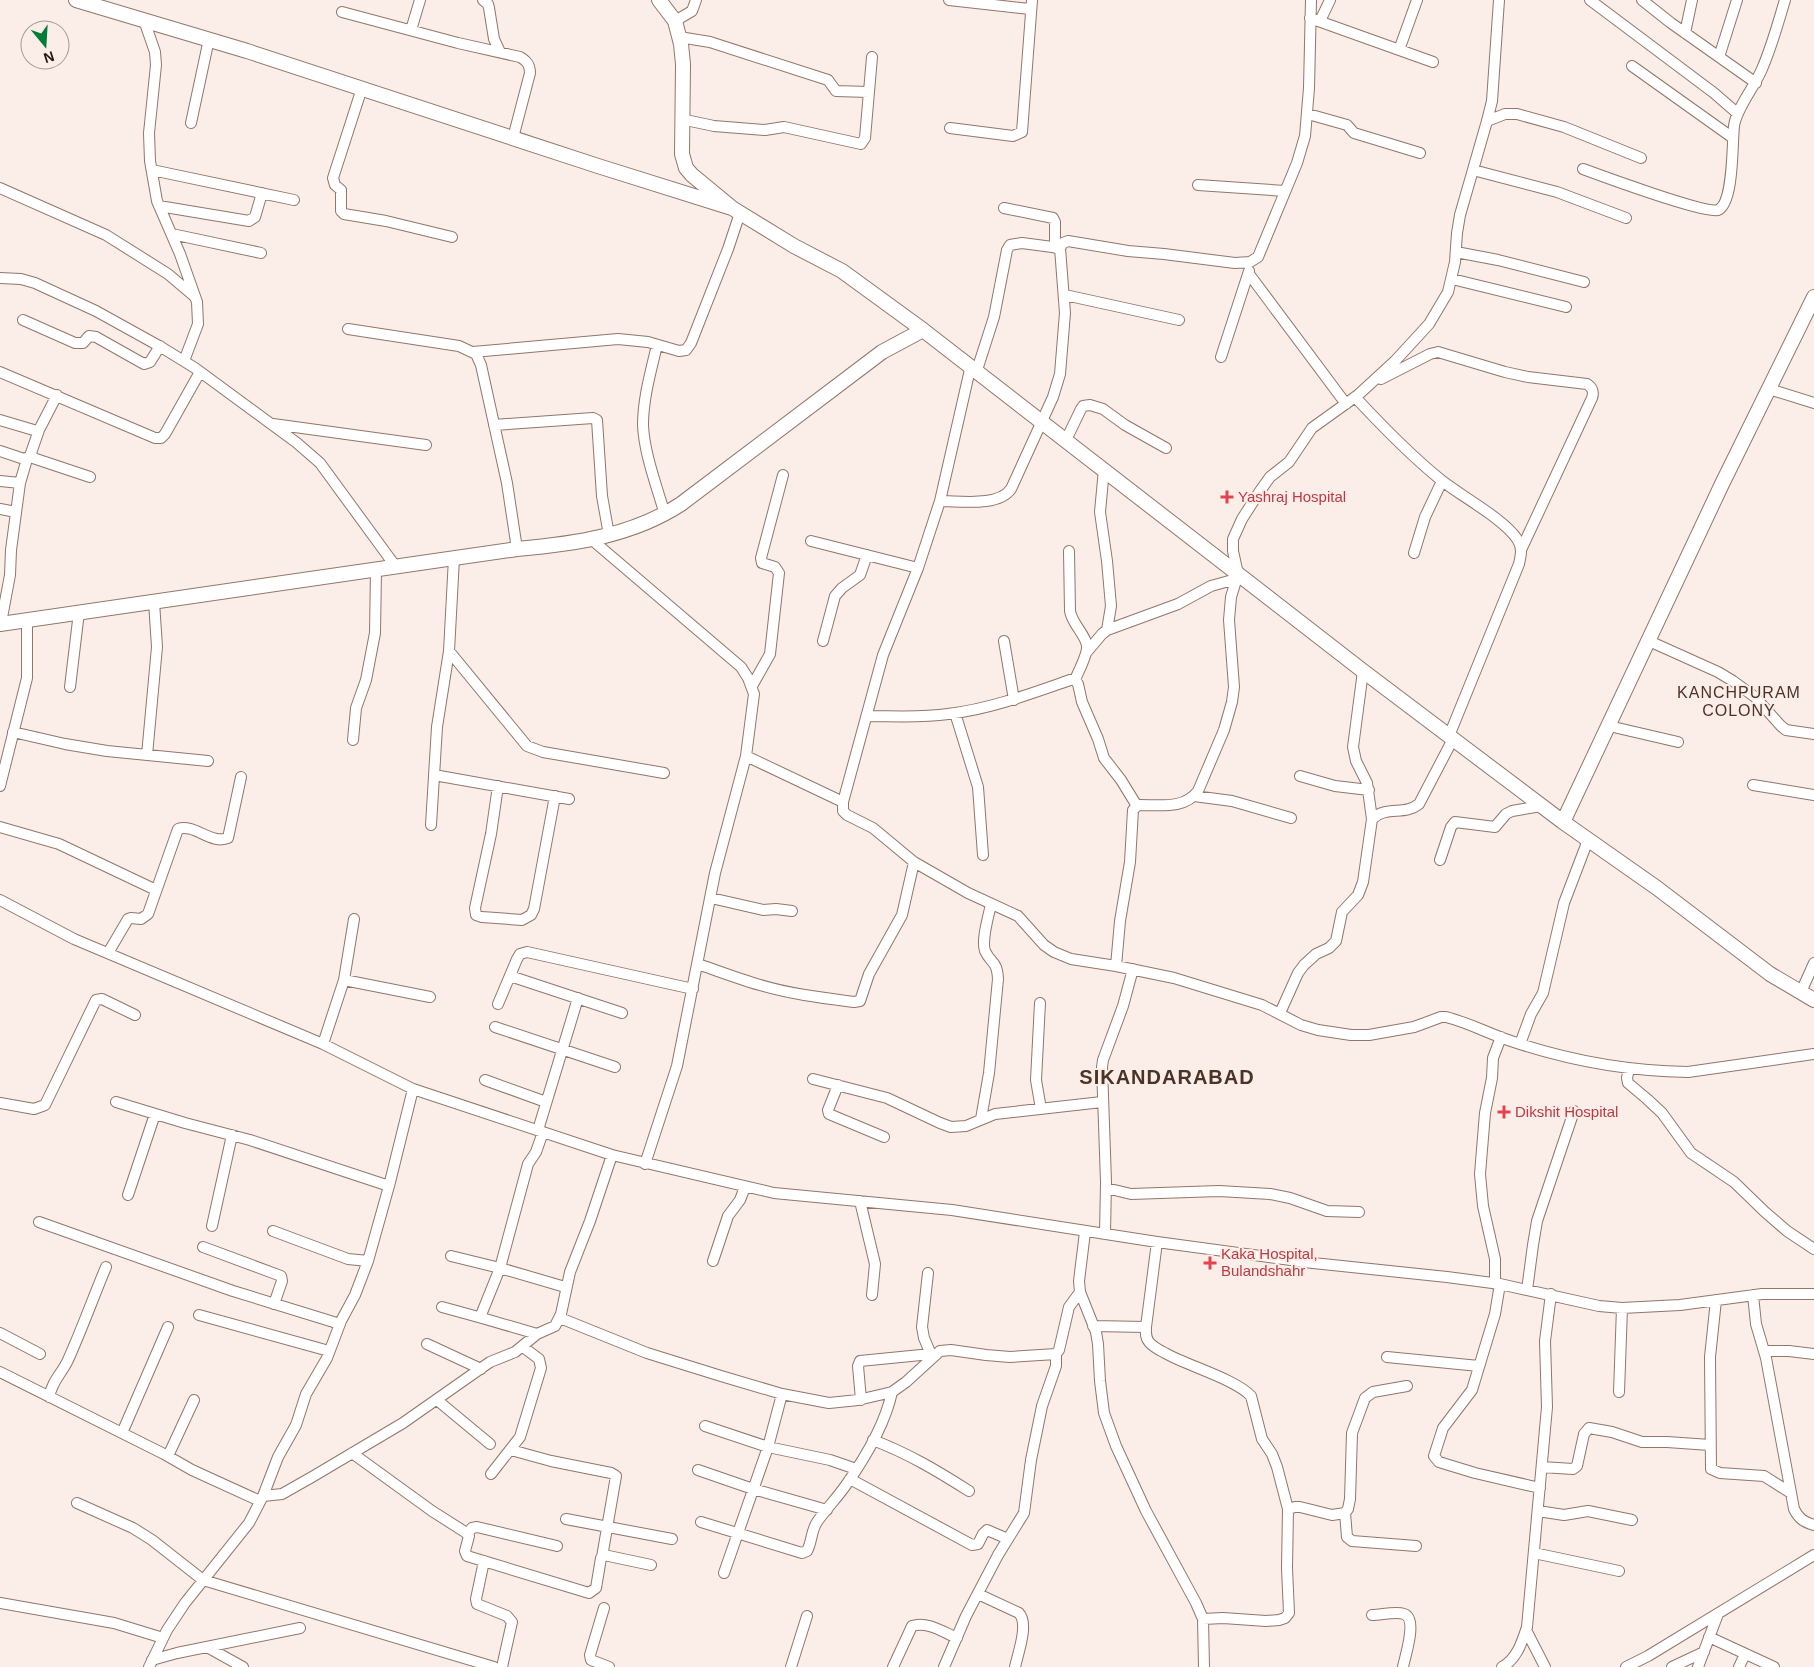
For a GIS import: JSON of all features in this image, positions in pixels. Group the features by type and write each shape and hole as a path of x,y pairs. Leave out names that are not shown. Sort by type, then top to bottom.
{"main road":[{"path":"76,0 209,39 736,211"},
{"path":"659,0 674,21 680,37 683,64 682,154 686,168 692,175 736,211 842,271 923,330 1104,469 1237,576 1541,806 1657,888 1770,974 1814,1000"},
{"path":"1563,822 1814,297"},
{"path":"0,624 517,549 562,545 591,540 637,527 665,515 882,352 923,330"}],"street":[{"path":"411,30 420,0"},
{"path":"483,0 489,8 494,39 500,52"},
{"path":"674,21 692,11 696,0"},
{"path":"949,0 1031,4 1022,132 1013,136 950,128"},
{"path":"1311,0 1315,20"},
{"path":"1330,0 1315,20 1309,37 1310,76 1308,114 1302,149 1260,254 1255,261 1213,261 1068,242 1063,243 1057,248 1022,243 1010,245 1007,250 994,317 974,368 940,501 918,568 884,655 843,802 842,808 844,813 873,828 914,862 968,893 1018,916 1044,945 1062,956 1079,961 1134,969 1174,978 1252,1002 1310,1028 1351,1035 1369,1035 1414,1027 1446,1017 1520,1044 1577,1060 1629,1068 1688,1072 1814,1054"},
{"path":"1400,50 1417,0"},
{"path":"1137,806 1180,804 1185,803 1194,796 1198,791 1224,730 1232,702 1234,681 1229,620 1231,597 1237,576 1232,542 1246,511 1267,481 1290,462 1312,428 1371,385 1409,347 1429,324 1448,292 1452,279 1460,215 1487,121 1494,80 1499,0"},
{"path":"1590,0 1740,111"},
{"path":"1642,0 1719,58 1756,83"},
{"path":"1685,33 1692,0"},
{"path":"1719,58 1737,0"},
{"path":"1583,169 1672,200 1709,210 1718,210 1722,207 1727,198 1731,174 1733,138 1740,111 1756,83 1785,0"},
{"path":"342,12 520,57 528,64 530,73 513,138"},
{"path":"144,20 153,41 156,64 149,133 152,170 159,206 172,234 198,307 198,324 184,361"},
{"path":"1315,20 1433,62"},
{"path":"680,37 710,42 828,80 836,91 869,92"},
{"path":"191,123 209,39"},
{"path":"681,123 765,130 784,127 860,144 865,138 872,57"},
{"path":"1632,66 1733,138"},
{"path":"362,88 334,178 335,184 342,190 341,212 452,237"},
{"path":"1308,114 1347,125 1354,133 1420,153"},
{"path":"1487,121 1504,114 1517,114 1564,128 1641,158"},
{"path":"152,170 294,200"},
{"path":"1473,170 1556,192 1626,218"},
{"path":"1198,185 1285,191"},
{"path":"0,188 106,235 168,274 195,296"},
{"path":"159,206 248,221 255,217 262,193"},
{"path":"940,501 992,500 1007,495 1056,391 1060,374 1064,335 1064,295 1057,248 1056,222 1053,218 1004,208"},
{"path":"348,329 459,346 473,352 618,339 648,342 678,351 689,348 728,249 736,211"},
{"path":"172,234 261,254"},
{"path":"1456,252 1498,260 1584,282"},
{"path":"1221,357 1249,274 1250,262"},
{"path":"1249,274 1346,404"},
{"path":"0,278 21,278 96,311 160,346 200,372 297,444 320,464 396,567"},
{"path":"1452,279 1566,307"},
{"path":"1064,295 1179,320"},
{"path":"23,320 75,343 83,343 88,336 96,337 144,364 148,364 152,360 160,346"},
{"path":"657,345 647,389 644,426 650,463 665,515"},
{"path":"473,352 481,365 508,483 517,549"},
{"path":"1371,385 1430,354 1438,352 1500,371 1528,377 1587,384 1593,390 1592,398 1521,550 1519,564 1451,738 1419,804 1408,810 1382,812 1372,819"},
{"path":"0,372 57,395 146,436 161,438 200,372"},
{"path":"1769,389 1814,403"},
{"path":"0,624 10,575 11,550 20,484 39,430 57,395"},
{"path":"1355,397 1392,436 1442,481 1506,527 1516,538 1521,550"},
{"path":"1066,440 1083,406 1090,405 1102,409 1124,425 1166,448"},
{"path":"494,425 593,418 597,420 602,496 609,535"},
{"path":"0,420 34,432 39,430"},
{"path":"269,424 426,445"},
{"path":"0,452 33,458 90,477"},
{"path":"1104,469 1100,512 1107,561 1111,611 1107,630"},
{"path":"752,686 768,660 772,646 779,572 776,567 762,563 762,558 783,475"},
{"path":"0,481 20,484"},
{"path":"1414,552 1425,517 1442,481"},
{"path":"0,509 16,512"},
{"path":"591,540 741,667 752,686 754,694 746,756 715,873 677,1066 645,1164"},
{"path":"811,541 918,568"},
{"path":"1069,551 1070,610 1072,620 1088,645 1075,680"},
{"path":"823,641 835,596 842,588 860,575 867,555"},
{"path":"430,825 437,727 449,651 454,558"},
{"path":"353,740 356,708 366,680 375,633 376,570"},
{"path":"1086,652 1107,630 1178,604 1211,586 1237,576"},
{"path":"147,755 157,647 154,602"},
{"path":"70,687 79,612"},
{"path":"0,786 27,678 27,620"},
{"path":"1004,640 1014,700"},
{"path":"1648,641 1734,681 1756,698 1786,730 1814,734"},
{"path":"449,651 527,746 543,752 664,773"},
{"path":"1280,1014 1298,973 1304,965 1316,954 1328,948 1336,941 1342,912 1358,895 1363,882 1372,819 1369,790 1365,776 1354,754 1353,747 1363,671"},
{"path":"867,716 926,716 955,713 1014,700 1070,680 1075,680"},
{"path":"1075,680 1104,758 1127,788 1137,806"},
{"path":"955,713 978,787 983,855"},
{"path":"1609,726 1678,742"},
{"path":"13,732 65,744 208,761"},
{"path":"746,756 843,802"},
{"path":"434,775 569,799"},
{"path":"1300,776 1335,786 1369,790"},
{"path":"108,953 128,919 141,919 148,914 178,829 185,828 216,839 224,840 228,838 241,777"},
{"path":"498,786 491,834 475,908 476,915 482,917 522,920 531,915 534,909 555,796"},
{"path":"1753,786 1814,795"},
{"path":"1194,796 1232,801 1291,818"},
{"path":"1116,966 1120,921 1130,862 1133,813 1137,806"},
{"path":"1440,860 1452,824 1460,822 1495,827 1506,814 1512,811 1541,806"},
{"path":"0,827 59,844 156,890"},
{"path":"1520,1044 1531,1014 1543,994 1564,903 1588,840"},
{"path":"698,964 774,989 860,1002 869,974 902,914 914,862"},
{"path":"711,898 763,910 792,911"},
{"path":"0,900 74,939 323,1044 413,1089 612,1155 774,1193 952,1210 1157,1242 1498,1284 1551,1294 1599,1306 1622,1308 1680,1306 1753,1295 1814,1294"},
{"path":"981,1120 988,1079 998,978 996,967 984,946 991,904"},
{"path":"323,1044 344,980 354,919"},
{"path":"498,1004 520,954 527,952 693,989"},
{"path":"1801,992 1814,963"},
{"path":"1105,1234 1106,1188 1102,1102 1103,1060 1123,1006 1134,969"},
{"path":"510,976 622,1013"},
{"path":"344,980 430,997"},
{"path":"482,1318 481,1312 500,1268 528,1164 536,1152 546,1102 578,998"},
{"path":"0,1102 34,1109 45,1105 96,1000 102,999 135,1016"},
{"path":"1040,1003 1036,1080 1041,1109"},
{"path":"495,1027 615,1067"},
{"path":"1501,1037 1493,1058 1492,1078 1485,1113 1480,1174 1483,1206 1495,1258 1498,1284 1495,1314 1470,1394 1452,1416 1440,1435 1434,1452 1435,1459 1439,1462 1475,1473 1540,1488"},
{"path":"1629,1068 1628,1083 1662,1113 1691,1153 1734,1182 1787,1231 1814,1249"},
{"path":"813,1079 887,1098 940,1123 951,1126 966,1126 996,1114 1102,1102"},
{"path":"485,1080 546,1102"},
{"path":"838,1085 828,1110 829,1114 884,1137"},
{"path":"156,1652 185,1603 249,1523 262,1499 278,1457 296,1425 306,1394 329,1352 340,1324 355,1296 368,1261 413,1089"},
{"path":"116,1102 250,1140 389,1186"},
{"path":"1527,1290 1532,1244 1540,1212 1574,1111"},
{"path":"128,1195 156,1114"},
{"path":"212,1226 232,1136"},
{"path":"0,1372 168,1456 192,1470 262,1499 282,1494 390,1431 490,1362 515,1352 537,1334 551,1329 560,1318 565,1287 612,1155"},
{"path":"713,1262 728,1216 740,1200 745,1186"},
{"path":"1106,1188 1131,1194 1219,1191 1270,1194 1290,1198 1327,1211 1359,1212"},
{"path":"860,1201 875,1264 872,1295"},
{"path":"39,1222 274,1304 340,1324"},
{"path":"273,1231 348,1259 368,1261"},
{"path":"1085,1232 1080,1273 1080,1292 1093,1326 1100,1352 1100,1381 1104,1413 1116,1446 1146,1511 1196,1603 1202,1619 1204,1667"},
{"path":"1157,1242 1146,1327 1147,1338 1155,1348 1183,1363 1225,1380 1251,1396 1262,1439 1272,1454 1277,1467 1288,1509 1286,1568 1288,1613 1285,1618 1266,1622 1223,1618 1202,1619"},
{"path":"203,1246 281,1276 282,1281 274,1304"},
{"path":"451,1256 565,1287"},
{"path":"49,1397 53,1382 71,1354 106,1266"},
{"path":"928,1273 922,1327 931,1355"},
{"path":"944,1667 998,1554 1024,1513 1031,1460 1042,1406 1056,1366 1056,1354 1059,1350 1069,1307 1080,1292"},
{"path":"1502,1667 1514,1656 1520,1647 1526,1630 1542,1468 1546,1407 1545,1341 1551,1294"},
{"path":"1753,1295 1756,1324 1765,1352 1794,1509 1798,1517 1814,1525"},
{"path":"1716,1300 1710,1357 1710,1467 1713,1471 1764,1476 1791,1493"},
{"path":"442,1307 537,1334"},
{"path":"1619,1392 1622,1308"},
{"path":"199,1315 329,1352"},
{"path":"560,1318 647,1353 782,1394 829,1402 861,1400 892,1392 906,1382 931,1355"},
{"path":"1093,1326 1146,1327"},
{"path":"122,1433 168,1327"},
{"path":"0,1333 40,1354"},
{"path":"426,1344 481,1369"},
{"path":"490,1474 511,1450 523,1430 541,1368 539,1359 523,1347"},
{"path":"861,1400 858,1366 860,1361 931,1355 946,1350 998,1356 1056,1354"},
{"path":"1765,1352 1789,1351 1814,1354"},
{"path":"1387,1357 1479,1366"},
{"path":"1407,1386 1373,1392 1365,1398 1352,1433 1350,1498 1348,1509 1345,1513 1347,1537 1352,1542 1416,1546"},
{"path":"701,1522 806,1552 809,1549 814,1528 850,1479 873,1440 889,1406 892,1392"},
{"path":"724,1573 768,1447 782,1394"},
{"path":"168,1456 194,1400"},
{"path":"437,1400 490,1444"},
{"path":"705,1426 768,1447 830,1460 856,1469"},
{"path":"1542,1468 1573,1468 1577,1466 1584,1434 1589,1428 1612,1432 1642,1442 1710,1445"},
{"path":"873,1440 924,1462 969,1491"},
{"path":"511,1450 614,1475 616,1482 596,1588 590,1593 467,1556 465,1553 469,1538 468,1534 472,1528 477,1527 557,1546"},
{"path":"352,1453 432,1511 468,1534"},
{"path":"698,1470 753,1489 827,1510"},
{"path":"850,1479 972,1545 978,1544 987,1530 1008,1539"},
{"path":"77,1503 133,1528 152,1540 203,1580 494,1667"},
{"path":"1288,1509 1300,1507 1332,1515 1345,1513"},
{"path":"1538,1511 1564,1515 1588,1511 1632,1520"},
{"path":"566,1518 607,1528 672,1539"},
{"path":"1534,1553 1619,1571"},
{"path":"602,1557 606,1555 652,1565"},
{"path":"1626,1667 1648,1656 1814,1555"},
{"path":"484,1561 476,1599 477,1604 480,1607 507,1616 512,1622 502,1667"},
{"path":"978,1594 1019,1613 1023,1618 1023,1632 1015,1667"},
{"path":"0,1603 114,1623 156,1652 207,1647 300,1628"},
{"path":"604,1608 590,1655 591,1660 595,1663 609,1667"},
{"path":"1372,1615 1402,1613 1407,1615 1410,1620 1410,1634 1403,1667"},
{"path":"1698,1667 1718,1614"},
{"path":"791,1667 807,1616"},
{"path":"893,1667 912,1626 918,1624 926,1625 957,1638"},
{"path":"1526,1630 1545,1667"},
{"path":"1709,1637 1774,1667"},
{"path":"207,1647 243,1667"},
{"path":"1672,1667 1704,1652"},
{"path":"1740,1667 1746,1654"}],"place":[{"name":"Yashraj Hospital","path":"1227,497"},
{"name":"Dikshit Hospital","path":"1504,1112"},
{"name":"Kaka Hospital, Bulandshahr","path":"1210,1263"}],"district":[{"name":"KANCHPURAM COLONY","path":"1739,701"},
{"name":"SIKANDARABAD","path":"1167,1077"}]}
